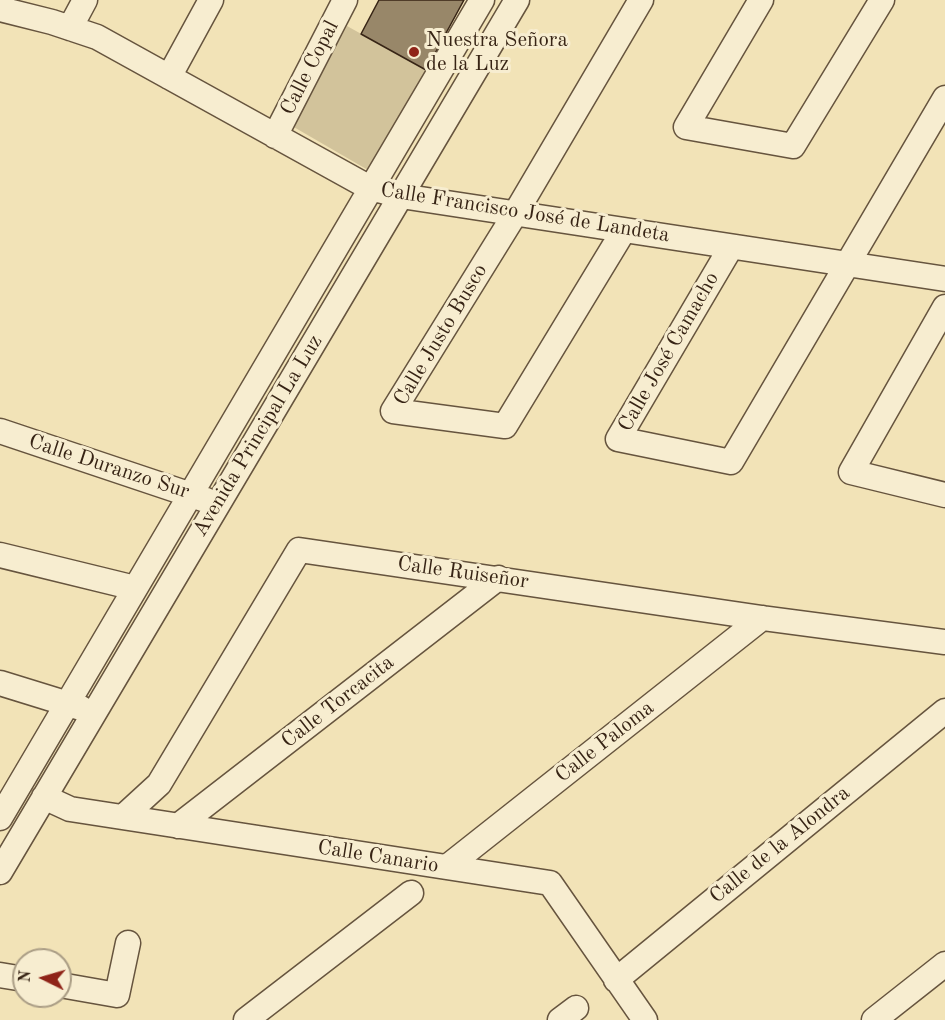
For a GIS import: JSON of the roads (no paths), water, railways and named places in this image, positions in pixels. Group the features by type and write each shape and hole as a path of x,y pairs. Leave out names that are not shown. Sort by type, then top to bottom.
{"street":[{"path":"70,28 85,0"},
{"path":"169,77 211,0"},
{"name":"Calle Copal","path":"275,136 345,0"},
{"name":"Avenida Principal La Luz","path":"0,818 6,796 68,704 482,0"},
{"name":"Avenida Principal La Luz","path":"0,872 517,0"},
{"path":"515,214 641,0"},
{"path":"761,0 686,127 793,146 882,0"},
{"name":"Calle Francisco José de Landeta","path":"0,9 97,37 370,188 401,196 945,279"},
{"path":"846,264 945,98"},
{"name":"Calle Justo Busco","path":"515,214 393,411 505,426 624,230"},
{"name":"Calle José Camacho","path":"731,247 618,439 731,462 846,264"},
{"path":"945,307 850,472 945,495"},
{"name":"Calle Duranzo Sur","path":"0,431 218,504"},
{"name":"Calle Ruiseñor","path":"123,817 159,784 299,550 762,618 945,642"},
{"path":"0,555 135,588"},
{"name":"Calle Torcacita","path":"178,826 498,578"},
{"name":"Calle Paloma","path":"447,867 762,618"},
{"path":"0,683 95,712"},
{"name":"Calle de la Alondra","path":"616,980 945,711"},
{"name":"Calle Canario","path":"44,797 70,809 550,883 645,1020"},
{"path":"246,1020 411,893"},
{"path":"72,987 117,994 128,943"},
{"path":"874,1020 945,964"}],"place":[{"name":"Nuestra Señora de la Luz","path":"414,52"}]}
